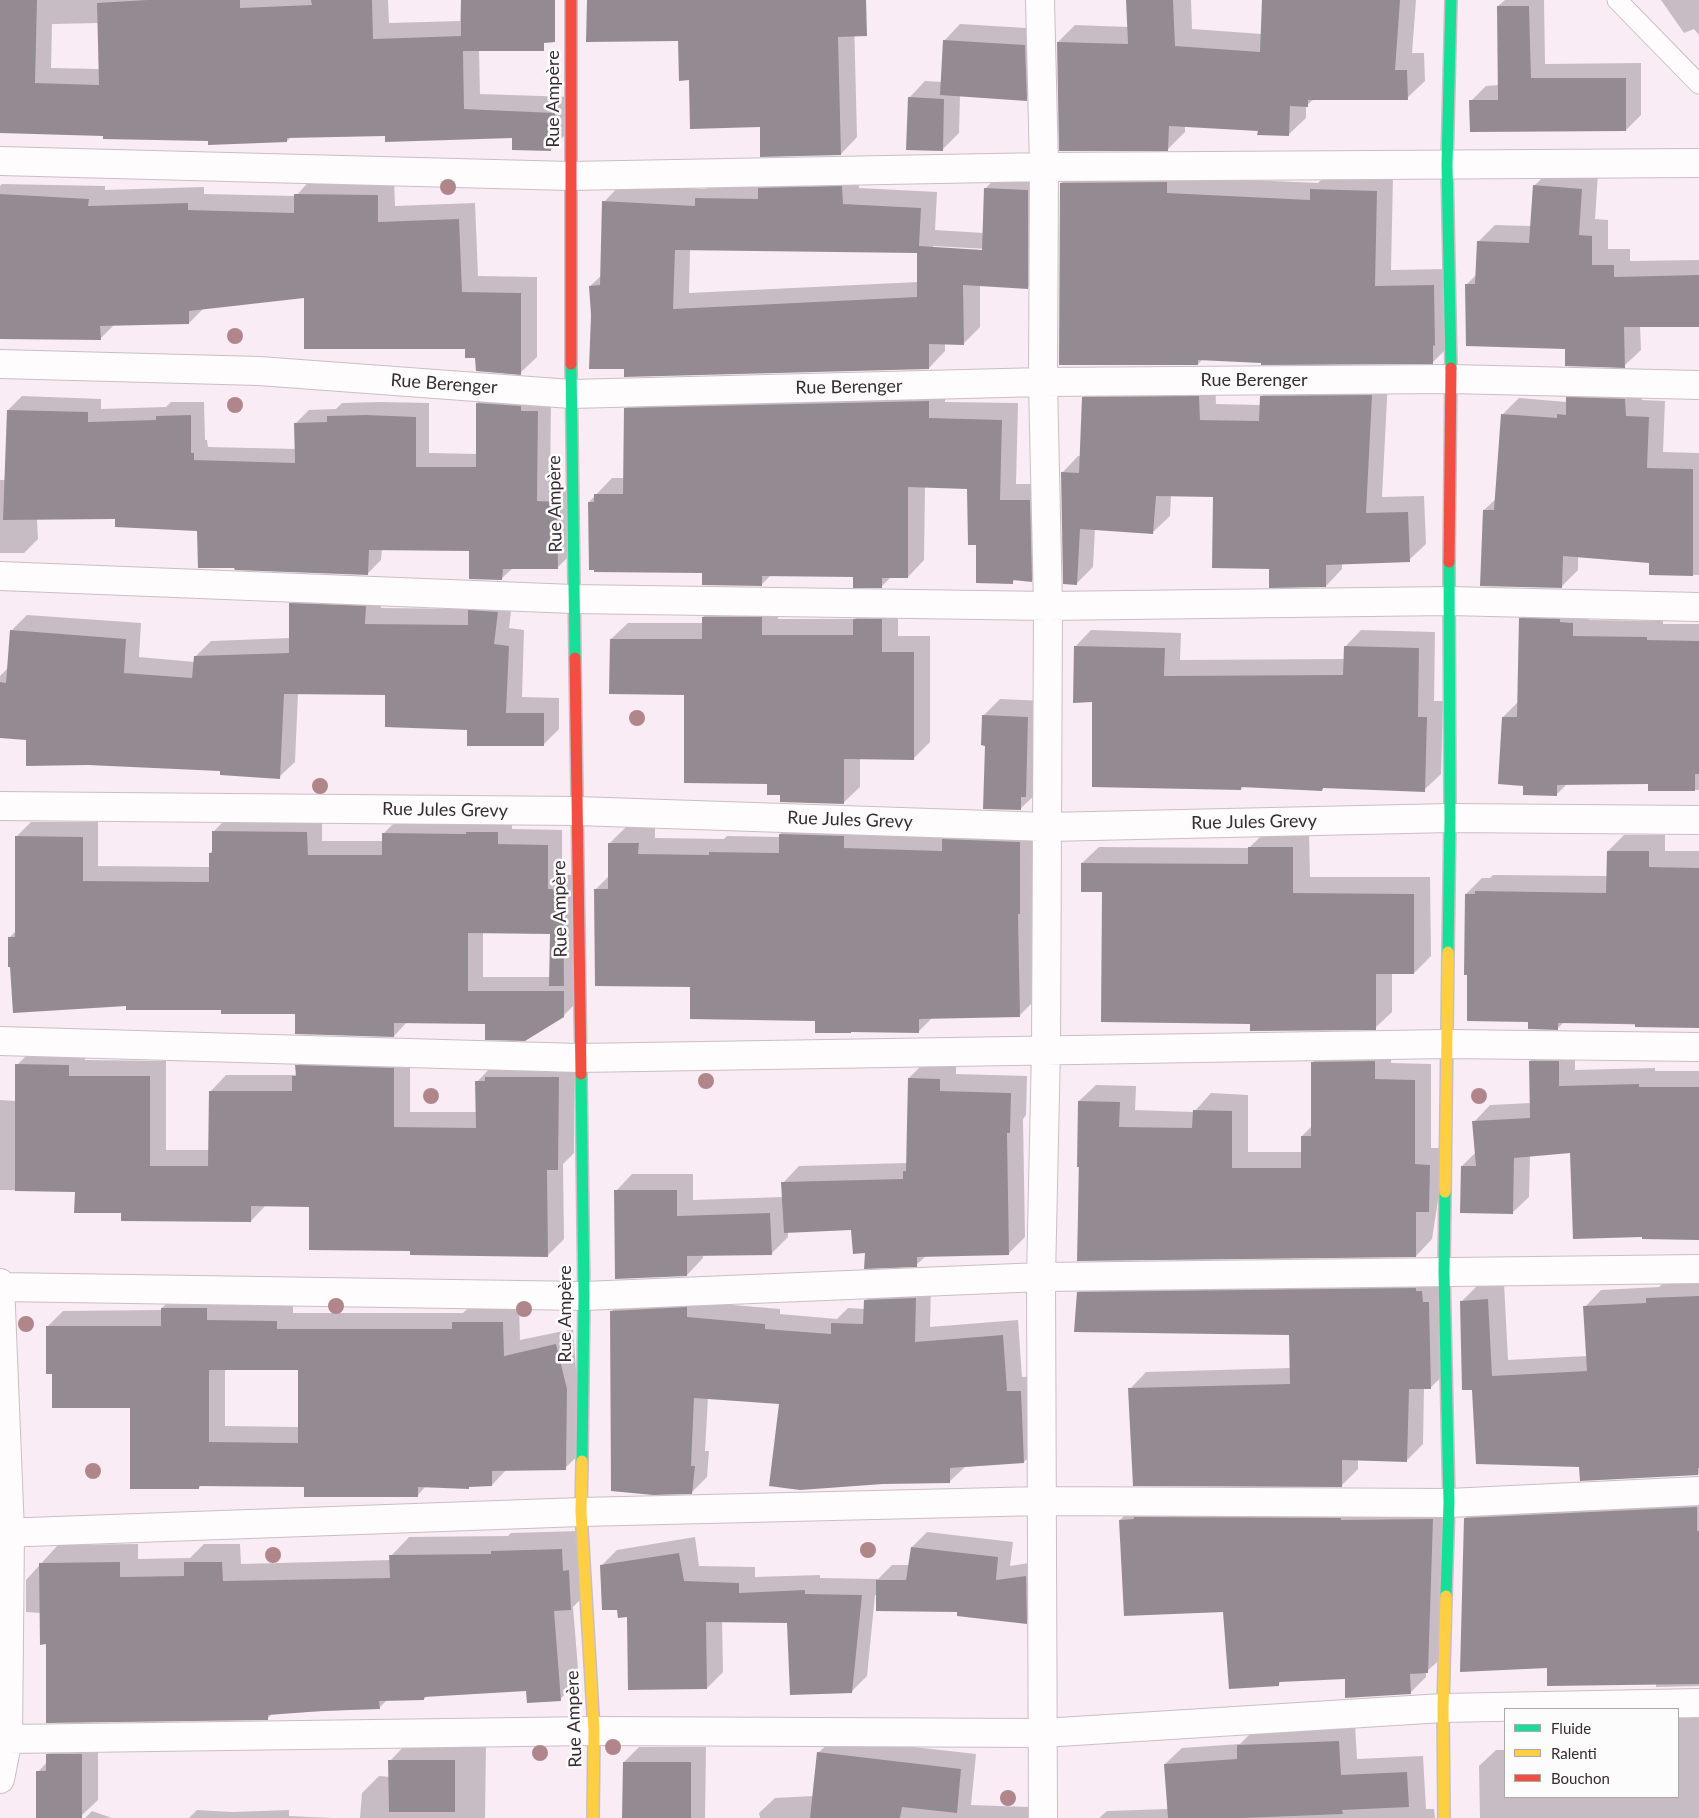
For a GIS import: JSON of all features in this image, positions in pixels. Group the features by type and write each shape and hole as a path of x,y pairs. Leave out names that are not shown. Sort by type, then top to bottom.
{"street":[{"name":"Rue Ampère","path":"571,0 570,176 573,599 584,1296 581,1512 594,1732 592,1818"},
{"path":"1040,0 1044,167 1043,382 1048,606 1046,1050 1040,1277 1043,1818"},
{"path":"1444,1818 1443,1708 1449,1503 1444,1272 1450,818 1451,379 1447,166 1451,0"},
{"path":"0,161 570,176 1044,167 1699,163"},
{"name":"Rue Berenger","path":"0,364 259,370 571,394 1043,382 1451,379 1699,384"},
{"path":"0,576 573,599 1048,606 1449,601 1699,607"},
{"name":"Rue Jules Grevy","path":"0,806 577,811 1048,827 1450,818 1699,820"},
{"path":"0,1041 579,1058 1447,1044 1699,1047"},
{"path":"0,1287 584,1296 1040,1277 1699,1269"},
{"path":"0,1283 8,1740 0,1779"},
{"path":"5,1532 581,1512 1042,1501 1449,1503 1699,1491"},
{"path":"8,1740 594,1732 1044,1733 1443,1708 1699,1704"}],"lane":[{"path":"1617,0 1699,84"}],"building":[{"path":"0,0 37,0 35,83 99,85 97,3 147,0 240,0 240,8 312,5 311,0 372,0 373,39 461,36 461,0 555,0 555,42 544,43 544,51 463,51 464,109 555,113 555,137 551,137 551,151 512,150 512,138 385,142 385,136 287,138 287,142 208,145 208,141 103,139 103,136 0,133"},
{"path":"587,0 866,0 867,36 838,37 841,155 760,157 760,127 690,129 689,80 679,81 678,41 586,42"},
{"path":"1126,0 1173,0 1175,46 1260,52 1262,0 1400,0 1395,70 1407,70 1408,100 1308,100 1308,107 1290,106 1289,136 1257,135 1258,131 1169,126 1168,151 1059,151 1057,42 1128,44"},
{"path":"1497,6 1529,6 1531,78 1626,78 1626,131 1470,132 1469,100 1498,100"},
{"path":"943,40 1025,45 1027,101 940,95"},
{"path":"908,97 944,99 943,151 906,150"},
{"path":"1167,182 1167,193 1310,200 1310,189 1377,191 1375,286 1434,285 1435,346 1433,345 1433,364 1261,365 1261,363 1198,360 1198,365 1059,365 1060,183"},
{"path":"1533,185 1582,189 1579,235 1592,236 1592,265 1614,265 1614,277 1699,275 1699,327 1624,327 1625,368 1565,366 1565,349 1466,346 1465,284 1475,284 1477,241 1529,243"},
{"path":"842,186 843,204 921,208 919,246 982,250 984,188 1028,190 1028,289 963,285 964,345 929,344 929,369 624,377 624,369 589,369 591,315 589,286 600,285 602,201 695,206 695,198 758,199 758,188","holes":["675,250 917,253 917,297 673,309"]},
{"path":"0,194 89,199 88,206 188,203 188,210 294,213 294,194 378,195 378,222 459,219 462,292 521,293 521,375 476,371 475,358 465,358 465,349 304,349 304,298 189,311 189,324 100,326 101,340 0,339"},
{"path":"1372,395 1366,513 1408,512 1410,562 1326,565 1326,587 1269,588 1269,569 1212,568 1213,497 1156,496 1153,534 1080,529 1077,585 1063,584 1061,472 1079,473 1082,397 1199,396 1200,420 1259,421 1260,396"},
{"path":"1566,397 1625,399 1626,416 1649,417 1647,468 1693,469 1693,576 1649,575 1649,563 1563,556 1562,588 1480,586 1483,510 1494,510 1501,414 1557,418 1557,414 1566,415"},
{"path":"929,401 929,418 1002,420 1000,500 1030,500 1032,582 1013,580 1013,584 976,583 976,545 968,545 967,489 908,487 908,578 882,578 882,588 853,588 853,577 762,576 762,586 702,585 702,573 594,572 594,570 589,570 588,502 594,502 594,494 623,494 624,408"},
{"path":"476,403 521,406 521,411 538,411 537,501 557,502 558,569 503,569 502,580 469,579 469,551 369,550 368,575 198,568 197,531 115,527 115,519 3,520 7,410 88,412 88,422 156,420 156,416 191,415 191,453 194,453 194,460 295,463 294,423 327,422 327,416 416,417 416,467 476,467"},
{"path":"289,603 366,606 365,624 468,625 468,610 498,612 494,644 509,646 506,713 544,713 544,746 467,746 467,730 385,727 385,695 284,694 280,779 220,775 220,771 88,765 26,766 26,740 0,738 0,682 6,683 10,630 126,639 124,673 192,678 194,656 289,653"},
{"path":"702,617 762,617 762,635 853,635 853,619 882,619 882,652 914,652 914,760 844,759 844,804 780,802 780,795 767,795 767,784 684,783 684,695 609,694 610,639 702,639"},
{"path":"1519,618 1560,619 1560,622 1573,623 1573,636 1647,637 1647,640 1699,641 1699,774 1695,774 1695,791 1648,791 1648,784 1557,785 1557,796 1523,795 1523,786 1498,784 1502,717 1517,717"},
{"path":"1074,646 1165,648 1164,676 1343,675 1344,646 1419,648 1418,717 1427,717 1425,792 1323,788 1322,791 1241,787 1241,790 1092,787 1092,702 1073,703"},
{"path":"982,715 1028,717 1026,797 1021,797 1021,810 983,809 985,746 981,745"},
{"path":"212,831 307,832 308,855 382,855 382,833 466,834 466,832 498,832 498,844 548,845 548,889 563,889 564,986 549,986 550,934 468,933 468,991 564,991 564,1017 525,1041 485,1040 485,1024 394,1023 394,1037 295,1034 295,1014 221,1014 221,1010 126,1010 126,1006 13,1013 10,967 8,967 8,937 15,937 15,836 83,837 83,881 209,882 209,853 212,853"},
{"path":"779,834 844,836 844,848 942,851 942,839 1020,842 1020,914 1018,914 1020,1017 919,1019 919,1033 815,1033 815,1021 690,1019 690,987 595,986 594,889 608,889 608,843 639,843 638,854 709,855 709,852 779,853"},
{"path":"1248,847 1293,847 1293,893 1414,894 1414,974 1376,974 1376,1030 1250,1031 1250,1024 1101,1022 1102,892 1081,892 1081,863 1248,864"},
{"path":"1607,851 1649,851 1649,867 1699,868 1699,1028 1635,1027 1635,1024 1558,1023 1558,1030 1528,1029 1528,1022 1467,1021 1467,975 1464,975 1465,894 1475,894 1475,891 1606,893"},
{"path":"1375,1061 1375,1079 1415,1080 1415,1164 1430,1165 1429,1212 1416,1212 1416,1257 1077,1261 1078,1101 1120,1102 1119,1127 1192,1128 1193,1110 1232,1111 1232,1168 1301,1168 1301,1136 1311,1136 1311,1062"},
{"path":"1529,1061 1559,1061 1559,1086 1639,1084 1639,1087 1699,1087 1699,1240 1642,1239 1642,1237 1573,1239 1570,1153 1514,1158 1513,1214 1460,1213 1461,1166 1476,1166 1472,1121 1530,1118"},
{"path":"15,1064 69,1065 69,1076 150,1076 150,1166 208,1166 209,1091 292,1091 292,1076 296,1076 295,1065 394,1068 394,1127 476,1128 475,1081 485,1081 485,1077 559,1077 558,1170 547,1170 548,1257 410,1255 410,1251 309,1250 309,1207 251,1206 251,1222 121,1221 121,1213 74,1213 75,1192 15,1191"},
{"path":"908,1078 940,1079 940,1091 1011,1093 1010,1133 1007,1133 1009,1255 917,1257 917,1267 864,1269 865,1253 853,1254 851,1230 784,1233 781,1182 903,1179 903,1171 906,1171"},
{"path":"614,1190 677,1190 677,1216 770,1213 772,1255 687,1256 687,1276 615,1279"},
{"path":"1416,1288 1416,1291 1422,1291 1423,1302 1429,1302 1431,1389 1409,1389 1407,1462 1342,1460 1342,1487 1133,1486 1128,1388 1290,1384 1289,1335 1074,1332 1077,1292"},
{"path":"1699,1296 1698,1475 1580,1481 1579,1467 1476,1464 1472,1390 1462,1390 1460,1301 1488,1299 1492,1376 1587,1371 1583,1306 1646,1303 1646,1298"},
{"path":"916,1298 915,1342 1003,1335 1007,1391 1021,1391 1024,1463 950,1468 950,1483 883,1484 800,1490 769,1486 779,1404 694,1398 691,1466 695,1466 692,1494 653,1495 611,1491 610,1311 687,1307 687,1317 765,1324 765,1329 831,1334 831,1323 863,1324 864,1300"},
{"path":"161,1308 207,1308 207,1320 277,1321 277,1329 452,1329 452,1322 503,1322 504,1356 556,1344 567,1389 566,1470 492,1471 492,1486 469,1487 469,1489 418,1487 418,1497 304,1497 304,1487 199,1486 199,1489 130,1489 130,1408 52,1408 52,1374 46,1374 46,1326 161,1326","holes":["209,1370 298,1370 298,1443 209,1442"]},
{"path":"1697,1507 1697,1531 1699,1531 1699,1684 1547,1686 1547,1668 1460,1672 1464,1518"},
{"path":"1134,1517 1341,1518 1341,1520 1433,1519 1428,1673 1410,1674 1411,1694 1345,1698 1345,1679 1279,1682 1279,1686 1229,1689 1223,1612 1124,1616 1119,1520 1134,1519"},
{"path":"911,1547 998,1557 996,1580 1026,1576 1027,1624 957,1616 957,1612 876,1611 876,1580 906,1580"},
{"path":"562,1549 563,1571 569,1570 571,1610 554,1611 561,1701 527,1703 526,1691 424,1697 424,1700 379,1701 380,1709 268,1715 268,1720 46,1723 46,1644 40,1645 39,1563 120,1562 120,1577 184,1576 184,1562 222,1562 223,1581 390,1578 389,1555 491,1554 491,1551"},
{"path":"679,1553 684,1581 739,1583 739,1593 805,1590 805,1594 862,1595 852,1693 790,1695 787,1623 706,1622 707,1689 628,1690 627,1617 618,1618 617,1610 602,1610 600,1565"},
{"path":"1339,1741 1341,1775 1407,1772 1409,1807 1342,1810 1343,1814 1243,1818 1168,1818 1164,1764 1237,1759 1237,1745"},
{"path":"817,1752 961,1769 957,1813 902,1807 900,1818 810,1818"},
{"path":"46,1754 82,1754 82,1818 36,1818 36,1771 46,1771"},
{"path":"388,1760 455,1760 455,1812 389,1812"},
{"path":"623,1762 691,1762 691,1818 622,1818"}],"traffic: fast":[{"path":"1451,0 1447,165 1451,368"},
{"path":"571,364 575,658"},
{"path":"1448,952 1450,818 1449,562"},
{"path":"581,1074 584,1296 582,1461"},
{"path":"1445,1192 1444,1272 1449,1503 1446,1596"}],"traffic: slow":[{"path":"1445,1192 1448,952"},
{"path":"582,1461 581,1512 594,1731 593,1818"},
{"path":"1444,1818 1443,1708 1446,1596"}],"traffic: jam":[{"path":"571,0 571,364"},
{"path":"1449,562 1451,368"},
{"path":"575,658 581,1074"}]}
